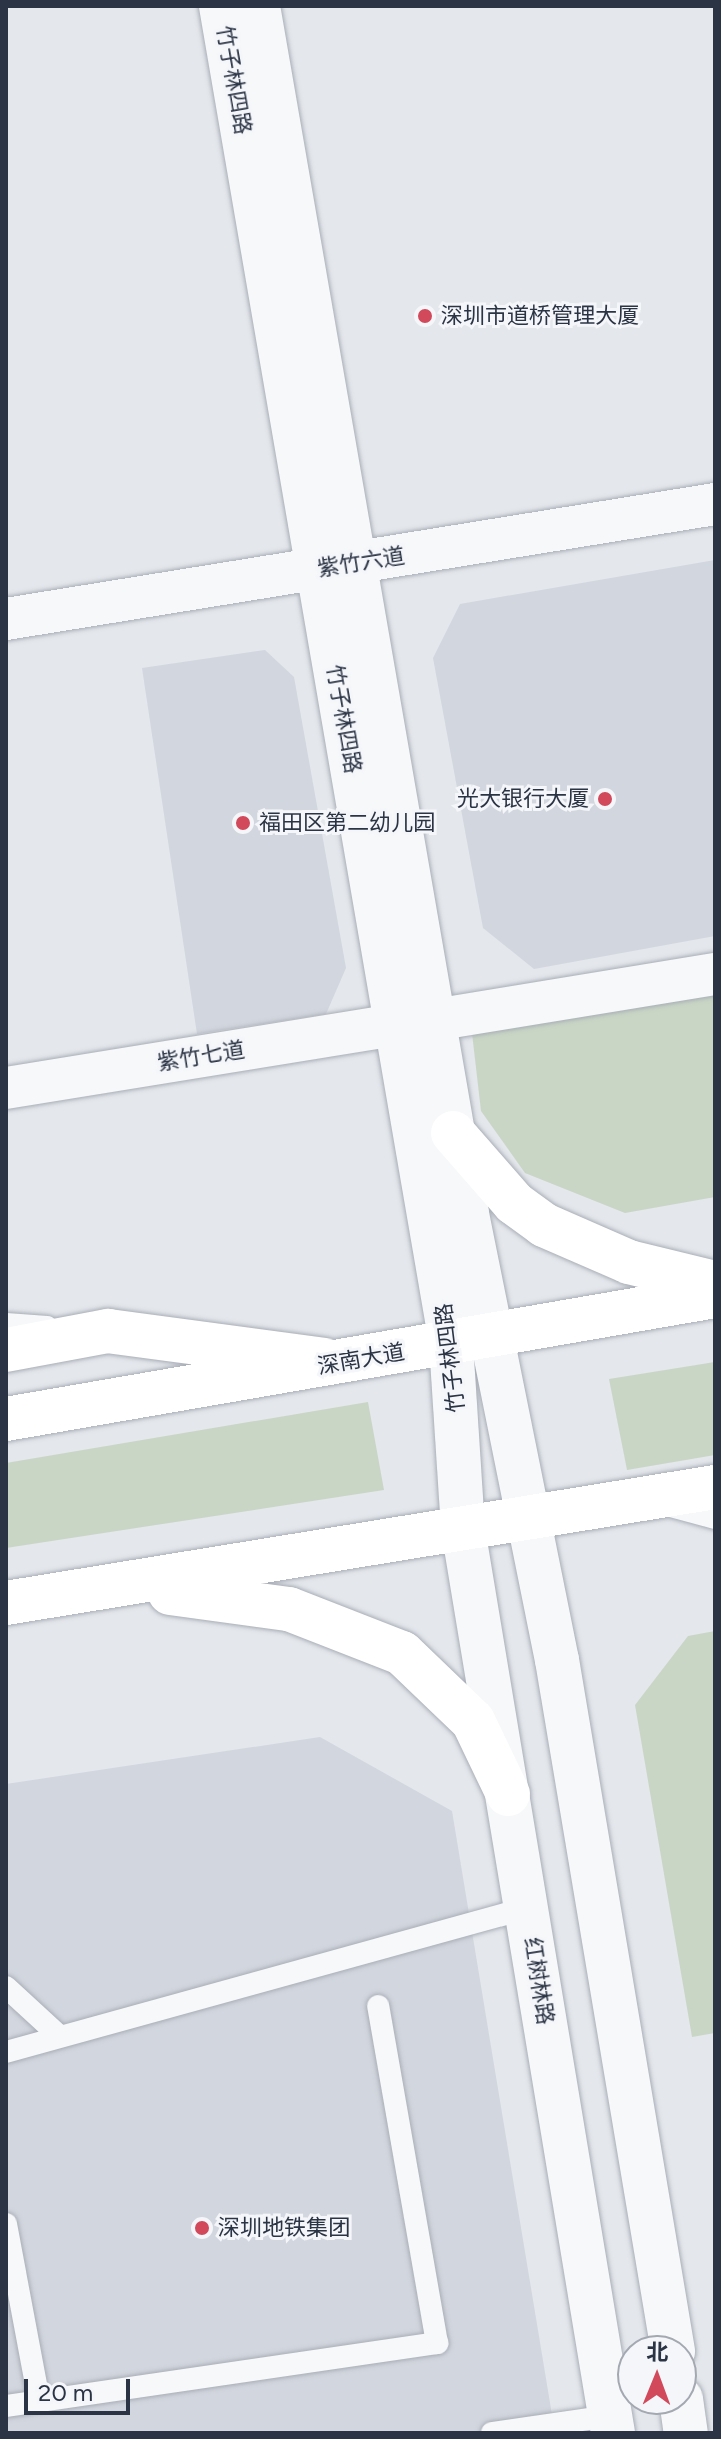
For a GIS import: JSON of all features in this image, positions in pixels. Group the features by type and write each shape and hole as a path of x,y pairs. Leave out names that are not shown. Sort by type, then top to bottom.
{"main road":[{"path":"453,1133 514,1203 544,1225 629,1262 715,1283"},
{"name":"深南大道","path":"6,1419 343,1363 715,1296"},
{"path":"6,1350 108,1331 343,1363"},
{"path":"17,1601 715,1487"},
{"path":"17,1601 213,1596 353,1628 443,1684 473,1721 508,1794"}],"street":[{"name":"竹子林四路","path":"221,6 336,566 471,1339 529,1518"},
{"name":"竹子林四路","path":"258,6 336,566"},
{"name":"紫竹六道","path":"6,619 715,504"},
{"name":"紫竹七道","path":"6,1088 715,974"},
{"name":"竹子林四路","path":"415,1022 453,1133 471,1339 463,1529"},
{"path":"529,1518 670,2335"},
{"name":"红树林路","path":"463,1529 611,2425"}],"lane":[{"path":"6,1324 108,1331"},
{"path":"647,1499 715,1518"},
{"path":"6,2052 56,2033 527,1908"},
{"path":"6,1987 56,2033"},
{"path":"6,2406 437,2343 378,2006"},
{"path":"6,2224 39,2401"},
{"path":"492,2433 611,2425"}],"shaded area":[{"name":"光大银行大厦","path":"715,560 715,936 534,969 483,928 433,658 460,604"},
{"name":"福田区第二幼儿园","path":"265,650 294,677 346,968 326,1014 197,1034 142,668"},
{"path":"320,1737 452,1811 555,2433 6,2433 6,1784"}],"green space":[{"path":"715,994 715,1197 625,1213 525,1173 481,1111 472,1033"},
{"path":"715,1362 715,1455 627,1470 609,1379"},
{"path":"368,1402 384,1490 6,1548 6,1463"},
{"path":"715,1631 715,2033 692,2037 635,1705 688,1636"}],"place":[{"name":"深圳市道桥管理大厦","path":"425,316"},
{"name":"光大银行大厦","path":"605,799"},
{"name":"福田区第二幼儿园","path":"243,823"},
{"name":"深圳地铁集团","path":"202,2228"}]}
